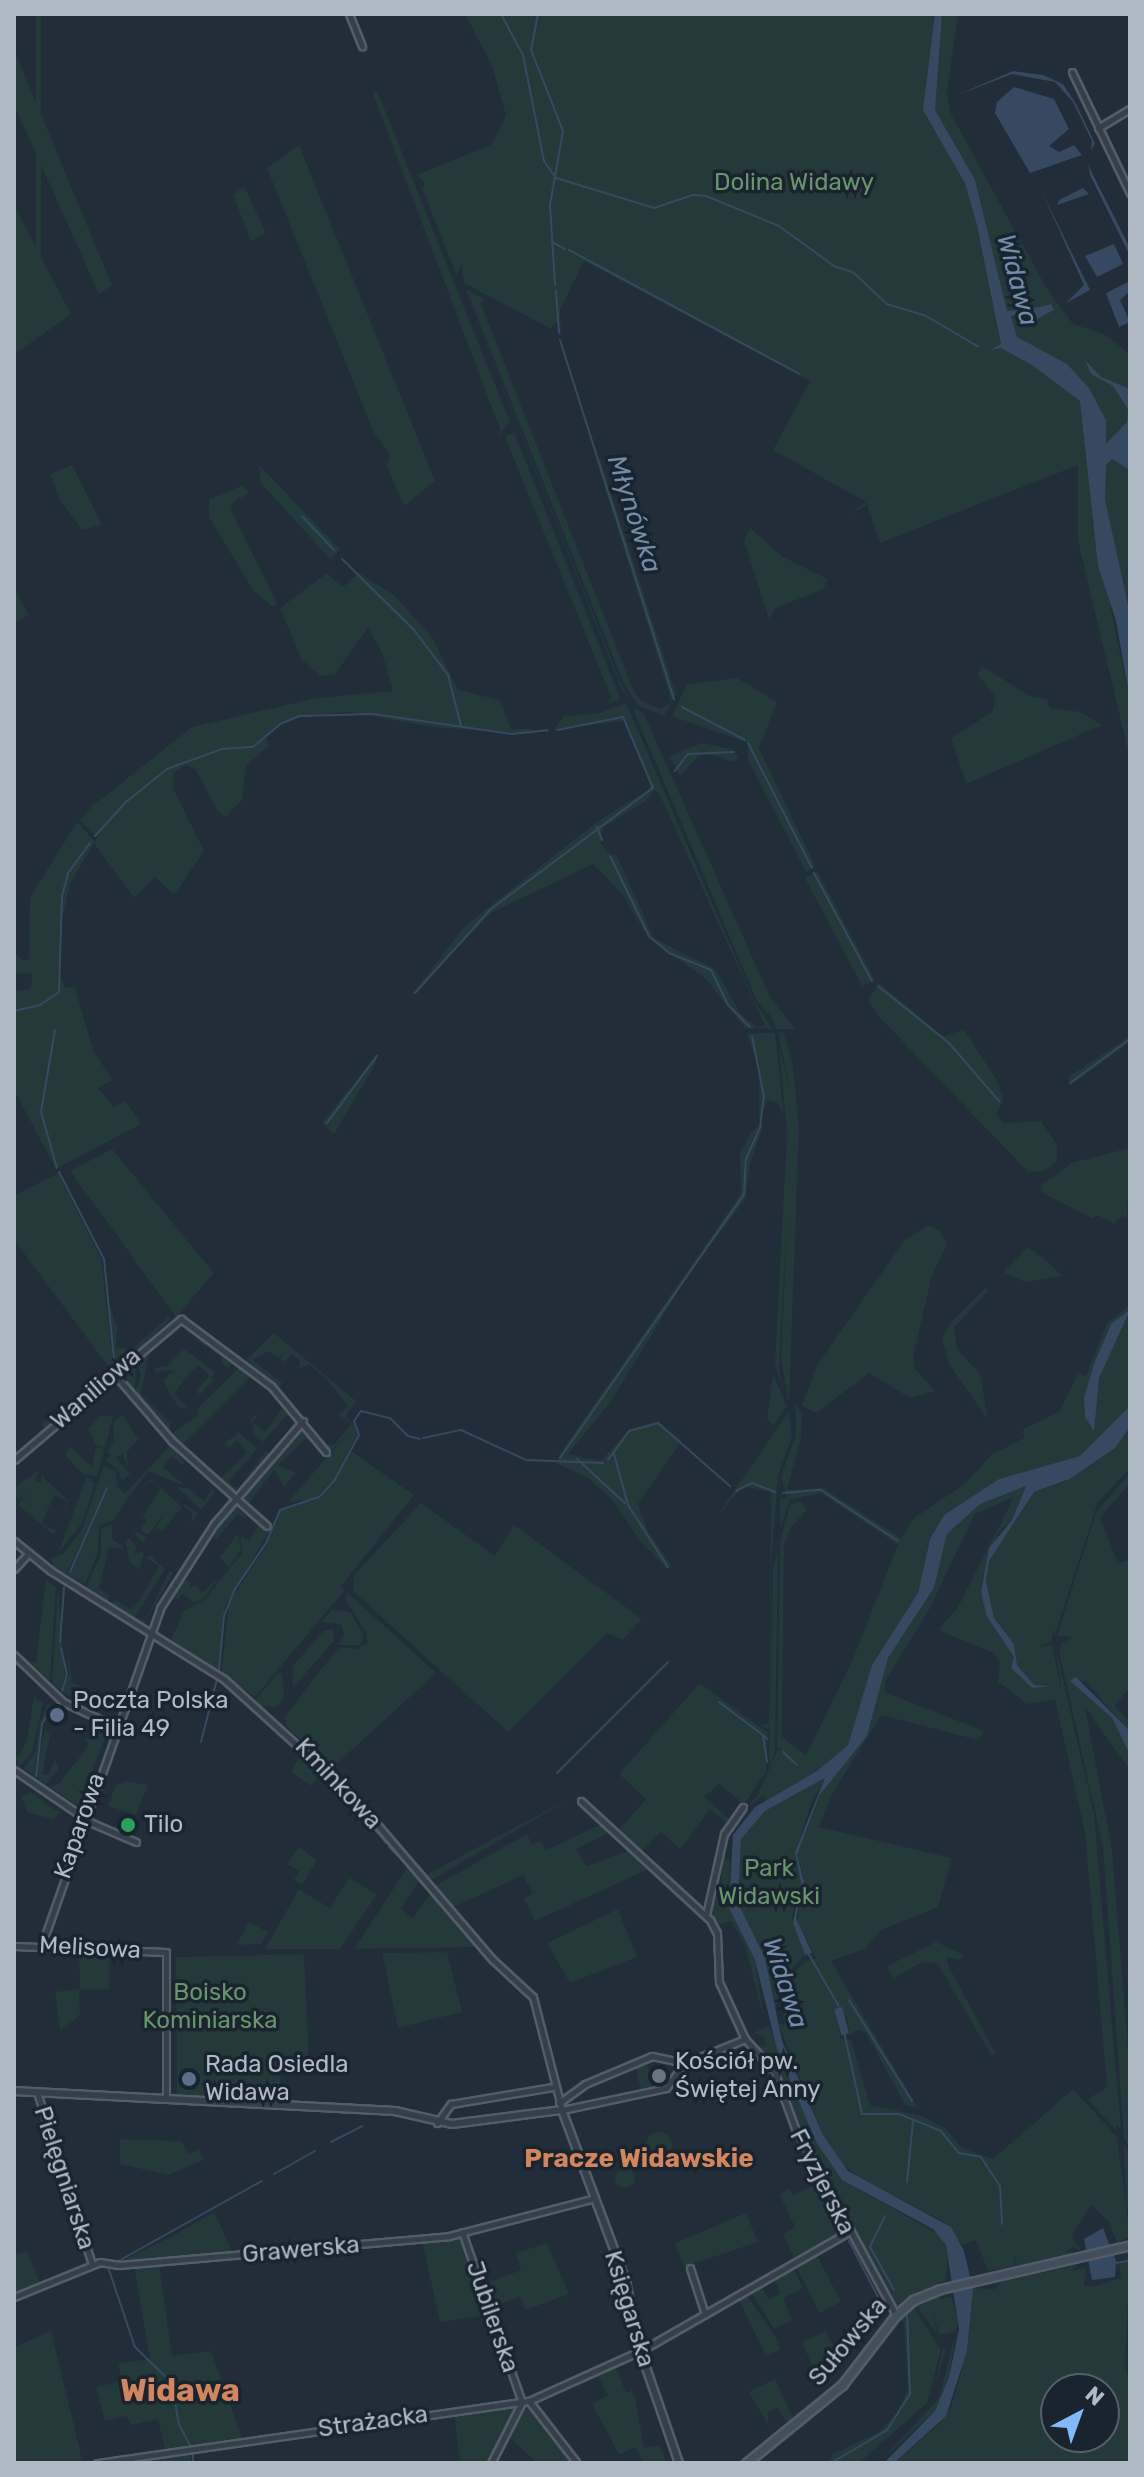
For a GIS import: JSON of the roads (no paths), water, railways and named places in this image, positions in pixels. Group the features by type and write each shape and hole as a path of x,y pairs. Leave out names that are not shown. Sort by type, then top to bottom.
{"main road":[{"name":"Sułowska","path":"746,2463 842,2385 896,2315 921,2296 1130,2245"}],"street":[{"path":"349,14 362,46"},
{"path":"1072,72 1130,193"},
{"path":"1098,128 1130,109"},
{"name":"Waniliowa","path":"14,1460 117,1377 179,1319 256,1373 303,1421"},
{"path":"117,1377 172,1441 267,1526"},
{"path":"303,1421 326,1452"},
{"name":"Kaparowa","path":"42,1944 148,1632 184,1567 235,1498 303,1421"},
{"name":"Kminkowa","path":"14,1541 148,1632 224,1679 284,1728 351,1794 492,1959 531,1995 552,2088 561,2106"},
{"path":"14,1569 29,1553"},
{"path":"14,1655 63,1702 115,1726"},
{"path":"14,1770 83,1818 136,1842"},
{"name":"Fryzjerska","path":"581,1801 706,1915 717,1933 719,1982 745,2039 774,2071 791,2119 848,2232 896,2315"},
{"path":"706,1915 724,1834 743,1807"},
{"name":"Melisowa","path":"14,1946 42,1944 166,1952 166,2099"},
{"path":"561,2106 585,2084 652,2056 685,2063 745,2039"},
{"path":"14,2091 395,2111 437,2123 662,2090 684,2071 685,2063"},
{"path":"437,2123 451,2104 552,2088"},
{"name":"Pielęgniarska","path":"37,2092 92,2264"},
{"name":"Księgarska","path":"561,2106 591,2199 626,2281 640,2350 679,2463"},
{"name":"Grawerska","path":"14,2297 92,2264 350,2246 462,2232 591,2199"},
{"name":"Jubilerska","path":"462,2232 525,2402 577,2463"},
{"name":"Strażacka","path":"97,2463 525,2402 640,2350 848,2232"},
{"path":"690,2268 704,2311"},
{"path":"491,2463 525,2402"}],"water":[{"path":"935,14 942,14 935,110 975,180 1007,311 1016,310 1022,296 1035,308 1051,304 1054,310 1037,319 1020,313 1011,316 1017,337 1067,364 1089,388 1106,420 1106,444 1127,422 1128,409 1113,386 1091,374 1085,360 1101,377 1130,389 1130,470 1112,459 1106,465 1105,500 1130,613 1130,700 1116,621 1098,566 1080,401 1032,365 1001,348 990,350 1001,344 977,225 965,183 923,110"},
{"path":"1013,71 1043,75 1063,84 1076,104 1093,139 1095,144 1091,150 1092,141 1073,102 1055,82 1012,74 955,96"},
{"path":"1014,87 1054,99 1069,129 1049,146 1059,152 1074,145 1082,155 1030,173 995,113 997,102"},
{"path":"1088,165 1130,248 1130,256 1090,175"},
{"path":"1083,188 1089,194 1057,205 1059,200"},
{"path":"1041,190 1090,290 1066,303 1084,285"},
{"path":"1114,244 1123,264 1097,277 1085,256"},
{"path":"1130,281 1130,291 1120,300 1130,322 1119,327 1106,293"},
{"path":"1130,1310 1099,1378 1094,1431 1085,1417 1084,1398 1094,1364 1111,1324"},
{"path":"1130,1406 1130,1427 1115,1448 1070,1479 1034,1492 989,1561 986,1581 994,1618 1014,1644 1017,1665 1034,1685 1051,1686 1032,1688 1011,1668 1014,1657 986,1615 981,1591 989,1548 1012,1520 1026,1486 980,1504 947,1534 934,1588 888,1658 867,1736 819,1796 797,1855 804,1882 796,1918 812,1953 805,1955 793,1923 801,1883 795,1852 825,1778 765,1811 741,1839 738,1903 765,1958 782,2041 823,2135 848,2171 951,2227 964,2251 973,2289 967,2351 946,2416 894,2463 884,2463 935,2411 949,2377 959,2329 946,2245 933,2229 842,2180 816,2142 777,2049 755,1960 729,1908 733,1835 755,1807 817,1771 848,1745 872,1665 918,1593 930,1539 944,1515 999,1479 1080,1456"},
{"path":"1076,1677 1129,1730 1130,1755 1112,1718 1070,1681"},
{"path":"842,2007 849,2033 841,2035 834,2009"},
{"path":"1103,2228 1116,2261 1115,2277 1092,2280 1084,2239"}],"waterway":[{"path":"501,14 523,55 544,161 556,178 654,208 693,195 706,196 779,226 834,266 853,272 887,304 926,316 979,347"},
{"name":"Młynówka","path":"538,14 531,50 563,131 550,205 555,285"},
{"path":"552,242 565,249"},
{"path":"569,250 799,374"},
{"name":"Młynówka","path":"556,291 559,333"},
{"name":"Młynówka","path":"560,340 674,699"},
{"path":"302,516 334,550"},
{"path":"342,559 414,630 448,675 461,726"},
{"name":"Młynówka","path":"682,707 745,740"},
{"path":"95,836 126,802 167,769 222,749 253,747 280,724 300,716 373,714 511,734 548,730"},
{"path":"415,993 491,909 653,788 623,717 557,730"},
{"name":"Młynówka","path":"748,743 812,868"},
{"path":"675,771 688,754 734,752"},
{"path":"597,827 602,840"},
{"path":"14,1011 40,1005 59,992 62,896 68,873 90,843"},
{"path":"610,856 649,936 669,953 711,970 728,1005 750,1027"},
{"name":"Młynówka","path":"814,873 872,981"},
{"name":"Młynówka","path":"878,986 949,1043 999,1101"},
{"path":"55,1030 41,1112 57,1168"},
{"path":"560,1458 744,1194 746,1159 760,1128 764,1097 752,1036"},
{"path":"1070,1083 1130,1039"},
{"path":"327,1123 377,1056"},
{"path":"59,1172 104,1259 115,1370"},
{"path":"219,1670 224,1616 235,1589 266,1543 280,1510 319,1497 334,1481 359,1435 354,1421 361,1411 390,1418 408,1436 420,1439"},
{"path":"608,1460 629,1431 658,1423 730,1486"},
{"path":"423,1438 461,1430 526,1460 603,1463"},
{"path":"614,1454 628,1505 668,1567"},
{"path":"577,1459 625,1503"},
{"path":"736,1491 752,1483 775,1492"},
{"path":"70,1572 107,1488"},
{"path":"783,1493 821,1490 898,1541"},
{"path":"60,1642 64,1587"},
{"path":"61,1648 67,1674 62,1691"},
{"path":"557,1773 668,1662"},
{"path":"201,1742 217,1679 247,1704"},
{"path":"719,1702 768,1739"},
{"path":"36,1776 42,1724 51,1708"},
{"path":"763,1736 767,1762"},
{"path":"783,1752 797,1765"},
{"path":"326,1776 334,1784"},
{"path":"338,1787 349,1799"},
{"path":"353,1804 386,1843"},
{"path":"389,1847 405,1863"},
{"path":"408,1867 419,1879"},
{"path":"808,1953 839,2006"},
{"path":"849,2000 912,2101"},
{"path":"844,2032 862,2114 899,2114 941,2131 959,2153 981,2157 1000,2186 1002,2224"},
{"path":"907,2182 913,2121"},
{"path":"331,2142 362,2126"},
{"path":"274,2174 315,2151"},
{"path":"115,2263 262,2181"},
{"path":"885,2216 870,2247 894,2290"},
{"path":"849,2241 878,2297"},
{"path":"1116,2263 1127,2261"},
{"path":"108,2267 135,2347 170,2381"},
{"path":"54,2284 65,2280"},
{"path":"14,2301 22,2296"},
{"path":"831,2463 887,2430 910,2394 907,2314"},
{"path":"172,2385 179,2424 190,2446"},
{"path":"193,2452 193,2463"}],"place":[{"name":"Poczta Polska - Filia 49","path":"57,1715"},
{"name":"Tilo","path":"128,1825"},
{"name":"Kościół pw. Świętej Anny","path":"659,2076"},
{"name":"Rada Osiedla Widawa","path":"189,2079"}],"district":[{"name":"Pracze Widawskie","path":"639,2159"},
{"name":"Widawa","path":"180,2390"}],"park label":[{"name":"Dolina Widawy","path":"794,183"},
{"name":"Park Widawski","path":"769,1883"},
{"name":"Boisko Kominiarska","path":"210,2007"}]}
